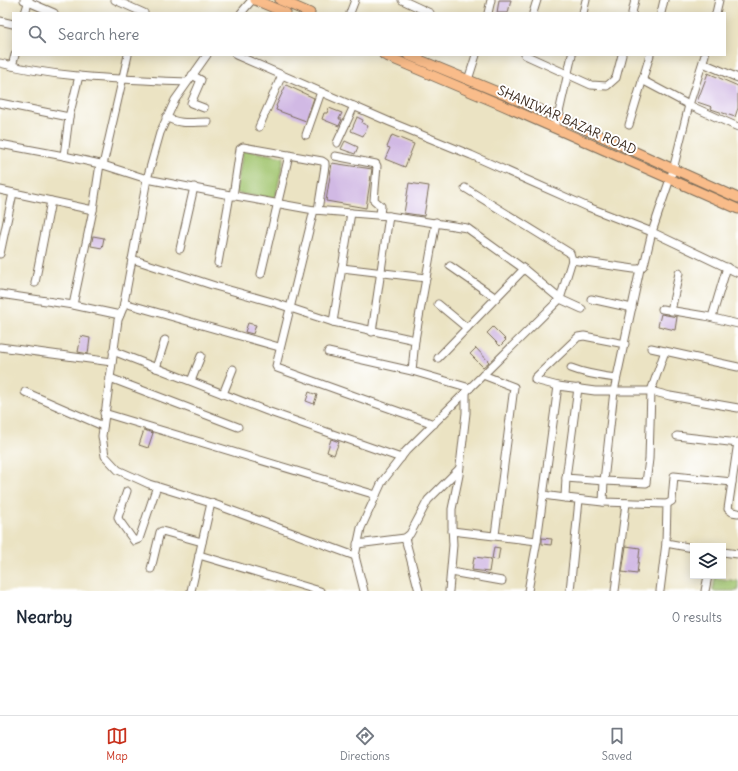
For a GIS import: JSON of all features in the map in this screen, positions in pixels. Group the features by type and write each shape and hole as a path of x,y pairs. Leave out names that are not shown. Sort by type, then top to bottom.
{"main road":[{"path":"254,0 284,12"},
{"path":"280,0 308,12"},
{"name":"SHANIWAR BAZAR ROAD","path":"386,56 738,209"},
{"path":"410,56 558,117 738,198"}],"street":[{"path":"115,0 142,12"},
{"path":"242,12 254,0"},
{"path":"350,12 355,0"},
{"path":"402,0 428,12"},
{"path":"488,12 491,0"},
{"path":"533,12 536,0"},
{"path":"583,12 586,0"},
{"path":"632,12 635,0"},
{"path":"661,12 664,0"},
{"path":"716,12 719,0"},
{"path":"25,12 27,1 52,12"},
{"path":"0,21 12,24"},
{"path":"12,66 15,56"},
{"path":"73,305 102,164 128,56"},
{"path":"206,56 175,100 166,117 147,179 124,303 118,320 113,351 102,436 105,456 118,470 157,486 211,503 355,556"},
{"path":"238,56 471,155 588,207 652,232 738,273"},
{"path":"468,80 476,56"},
{"path":"526,56 591,85 607,86 616,78 622,56"},
{"path":"553,128 558,117 572,56"},
{"path":"629,125 650,56"},
{"path":"603,502 616,378 625,344 640,269 644,265 652,232 670,180 689,106 705,56"},
{"path":"0,63 79,76 187,82"},
{"path":"703,63 738,78"},
{"path":"192,75 201,80 191,103 204,108"},
{"path":"259,127 282,75"},
{"path":"64,156 69,117 79,76"},
{"path":"642,80 689,106 738,127"},
{"path":"306,135 321,92"},
{"path":"0,103 69,117"},
{"path":"337,143 354,106"},
{"path":"166,117 179,123 208,122"},
{"path":"0,144 102,164 147,179 231,195 316,210 389,216 436,222 467,228 524,269 560,299 582,309"},
{"path":"218,263 241,148 243,147 322,160 325,163 325,166 316,210 279,347 276,364 277,368 363,400 434,424"},
{"path":"261,274 289,155"},
{"path":"335,156 376,164 378,166 374,200 381,206 380,215"},
{"path":"180,249 194,188"},
{"path":"364,591 355,556 361,528 382,482 401,458 434,424 560,299 572,260 570,253 465,188"},
{"path":"0,190 93,210"},
{"path":"0,254 13,193"},
{"path":"35,282 51,201"},
{"path":"333,322 350,213"},
{"path":"372,332 382,273 389,216"},
{"path":"412,371 415,340 436,222"},
{"path":"132,259 333,322 372,332 415,340"},
{"path":"572,260 620,268 640,269"},
{"path":"450,266 496,298"},
{"path":"712,317 727,267"},
{"path":"342,268 426,278"},
{"path":"438,358 524,269"},
{"path":"671,311 679,273"},
{"path":"0,294 73,305 120,315"},
{"path":"591,299 632,308"},
{"path":"124,303 279,347"},
{"path":"438,304 467,328"},
{"path":"662,309 712,317 738,324"},
{"path":"625,344 584,336 578,337 535,378 536,380 558,386 595,391 650,391 738,408"},
{"path":"156,368 165,340"},
{"path":"0,347 112,362"},
{"path":"651,348 738,368"},
{"path":"113,351 267,411 401,458"},
{"path":"566,478 646,483 649,459 650,391 665,351"},
{"path":"328,352 412,371 468,390"},
{"path":"191,381 201,356"},
{"path":"571,368 584,373 616,378"},
{"path":"223,394 233,369"},
{"path":"483,375 514,387 495,535"},
{"path":"110,378 238,427"},
{"path":"528,591 537,541 558,386"},
{"path":"565,498 566,478 578,388"},
{"path":"449,591 454,545 452,509 459,469 468,390"},
{"path":"25,392 103,426"},
{"path":"104,413 376,495"},
{"path":"677,436 738,443 728,509 732,512 738,513"},
{"path":"357,544 405,538 410,534 428,500 459,469"},
{"path":"543,495 603,502 667,504 672,501 674,476 732,482"},
{"path":"127,491 118,517 134,540 136,540 139,539 157,486"},
{"path":"570,591 579,500"},
{"path":"191,591 211,503"},
{"path":"615,591 626,503"},
{"path":"660,591 666,543 667,504"},
{"path":"452,530 537,541"},
{"path":"150,569 162,531 202,542"},
{"path":"405,538 419,591"},
{"path":"666,543 690,547"},
{"path":"726,552 738,554"},
{"path":"199,555 320,591"},
{"path":"451,572 502,581"},
{"path":"705,591 707,579"}],"green space":[{"path":"243,150 284,157 276,195 272,199 236,193"},
{"path":"715,579 738,581 738,591 713,591"}],"building":[{"path":"499,0 511,0 508,12 497,12"},
{"path":"708,73 738,86 738,108 735,117 711,109 712,107 697,102"},
{"path":"286,85 314,98 306,121 276,110 276,106"},
{"path":"329,108 342,113 339,119 342,119 339,126 322,119 324,113 327,113"},
{"path":"357,117 363,120 362,123 368,126 363,136 351,131"},
{"path":"392,135 414,144 405,167 385,159 390,148 387,147"},
{"path":"345,141 358,147 355,154 341,149"},
{"path":"332,163 372,169 366,208 326,201"},
{"path":"409,183 429,186 424,216 404,213"},
{"path":"93,236 104,238 102,248 91,246"},
{"path":"661,314 677,317 675,330 658,326"},
{"path":"248,323 256,325 253,334 245,332"},
{"path":"493,327 506,340 500,346 487,333"},
{"path":"81,336 90,338 88,354 78,352"},
{"path":"476,348 489,362 483,367 470,354"},
{"path":"309,392 317,395 314,404 306,401"},
{"path":"144,430 153,433 148,448 139,445"},
{"path":"331,439 339,442 334,455 327,452"},
{"path":"542,538 552,539 551,545 542,544"},
{"path":"626,546 640,548 637,574 622,572"},
{"path":"494,547 500,548 498,560 492,559"},
{"path":"474,557 491,559 489,572 472,570"}]}
